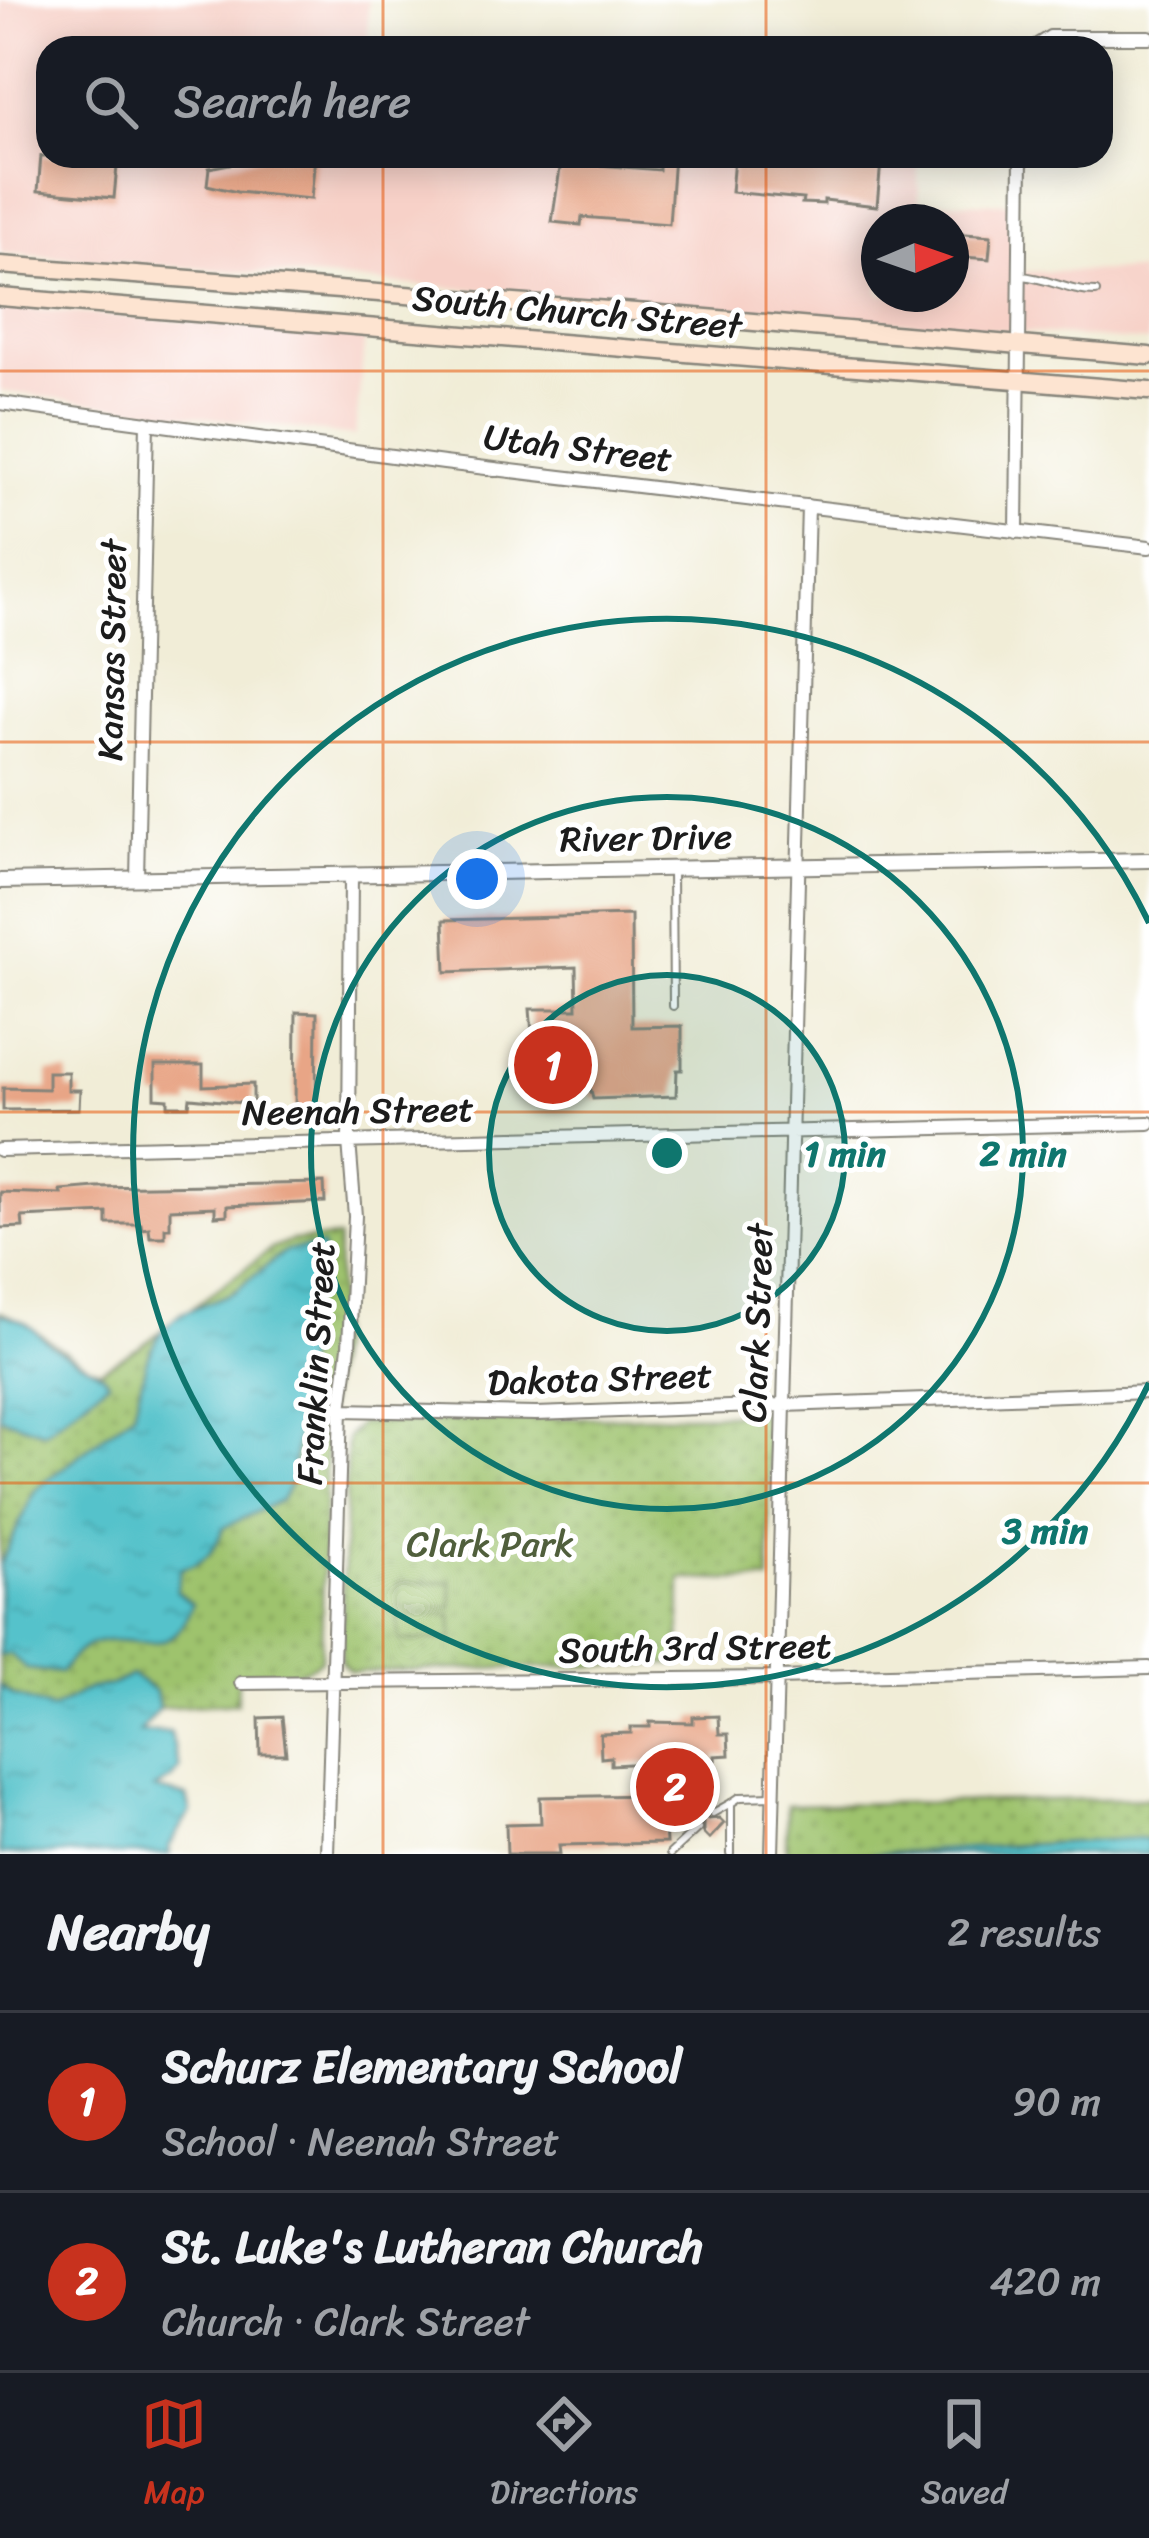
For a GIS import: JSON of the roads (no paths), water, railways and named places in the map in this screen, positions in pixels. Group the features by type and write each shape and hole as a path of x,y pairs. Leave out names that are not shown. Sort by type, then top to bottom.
{"main road":[{"name":"South Church Street","path":"0,265 1149,356"},
{"name":"South Church Street","path":"0,297 1149,391"}],"street":[{"path":"1113,37 1149,37"},
{"path":"1017,532 1021,168"},
{"name":"Utah Street","path":"0,403 444,463 1149,548"},
{"name":"Kansas Street","path":"137,879 147,422"},
{"name":"Clark Street","path":"772,1854 808,506"},
{"name":"River Drive","path":"0,881 1149,860"},
{"name":"Franklin Street","path":"327,1854 341,1410 355,1216 349,1142 351,875"},
{"name":"Neenah Street","path":"0,1150 1149,1124"},
{"name":"Dakota Street","path":"341,1410 536,1414 1149,1392"},
{"name":"South 3rd Street","path":"242,1683 776,1678 1149,1668"}],"lane":[{"path":"1021,276 1043,278 1075,292 1096,292"},
{"path":"672,867 673,1006"},
{"path":"713,1813 740,1797 773,1796"},
{"path":"730,1803 731,1854"},
{"path":"670,1854 698,1828"}],"water":[{"path":"322,1246 324,1266 310,1307 292,1480 281,1500 223,1528 208,1555 181,1569 176,1591 192,1604 170,1637 157,1642 95,1643 76,1653 60,1673 27,1669 10,1654 0,1656 0,1565 35,1490 134,1412 146,1362 162,1329 182,1313 234,1292 287,1250"},
{"path":"0,1314 23,1322 109,1381 44,1432 0,1417"},
{"path":"131,1675 156,1692 159,1708 139,1732 170,1732 180,1769 154,1789 187,1797 191,1812 169,1847 170,1854 0,1854 0,1686 52,1709 90,1688 112,1685"},
{"path":"1149,1841 1149,1854 872,1854"}],"place":[{"name":"Schurz Elementary School","path":"553,1065"},
{"name":"St. Luke's Lutheran Church","path":"675,1787"}],"park label":[{"name":"Clark Park","path":"490,1544"}]}
